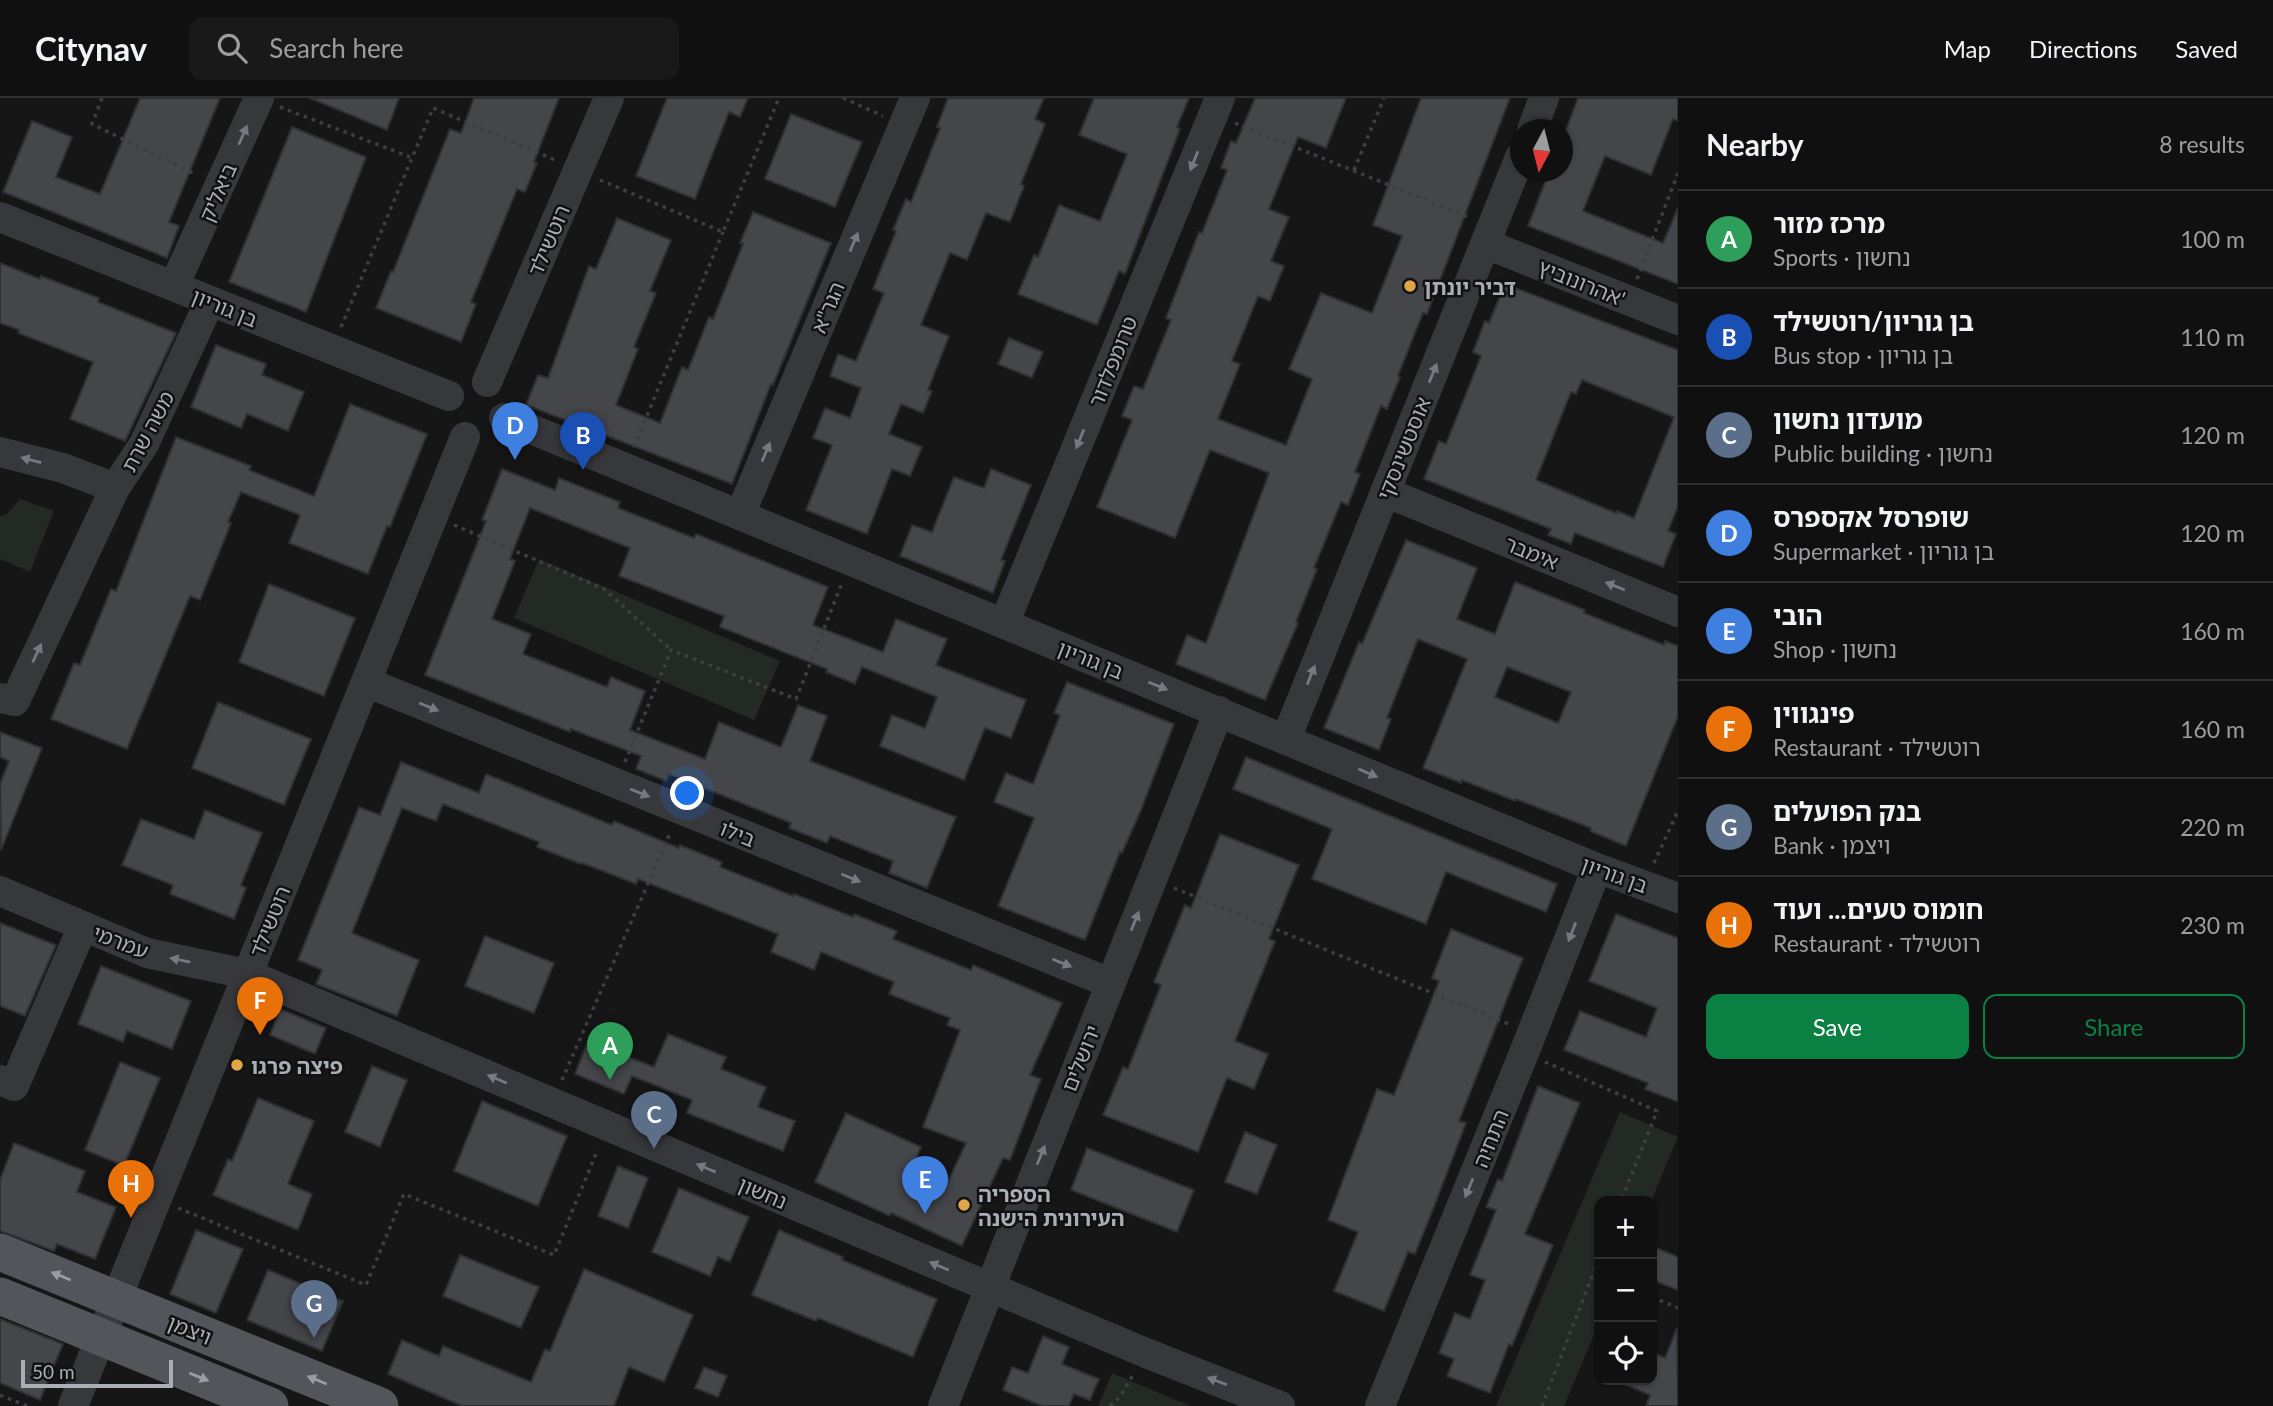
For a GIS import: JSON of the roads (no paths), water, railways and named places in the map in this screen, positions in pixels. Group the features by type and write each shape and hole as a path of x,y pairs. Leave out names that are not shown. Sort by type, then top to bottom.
{"main road":[{"name":"ויצמן","path":"0,1252 380,1406"},
{"name":"ויצמן","path":"0,1296 270,1406"}],"street":[{"name":"רוטשילד","path":"487,382 609,98"},
{"name":"הגר\"א","path":"740,515 915,98"},
{"path":"1535,119 1544,98"},
{"name":"ביאליק","path":"174,286 259,99"},
{"name":"טרומפלדור","path":"1004,624 1217,106"},
{"name":"אוסטשינסקי","path":"1286,738 1511,182"},
{"name":"בן גוריון","path":"0,218 449,396"},
{"name":"אהרונוביץ'","path":"1489,235 1629,301 1678,320"},
{"name":"משה שרת","path":"0,452 63,468 116,488 144,444 210,301"},
{"path":"472,379 487,382 498,388 503,397 506,407 501,426 482,438 465,437 453,428 447,419 449,396 459,384 472,379"},
{"name":"בן גוריון","path":"504,418 1597,868 1678,898"},
{"name":"רוטשילד","path":"73,1406 465,437"},
{"path":"0,698 15,701 116,488"},
{"name":"אימבר","path":"1385,492 1678,612"},
{"name":"בילו","path":"366,682 1110,983"},
{"name":"ירושלים","path":"943,1406 1219,711"},
{"name":"התחיה","path":"1380,1406 1597,868"},
{"name":"עמרמי","path":"0,891 147,953 247,974"},
{"path":"0,1080 14,1086 83,926"},
{"name":"נחשון","path":"247,974 1146,1353 1280,1406"}],"place":[{"name":"דביר יונתן","path":"1410,286"},
{"name":"שופרסל אקספרס","path":"515,460"},
{"name":"בן גוריון/רוטשילד","path":"583,470"},
{"name":"פינגווין","path":"260,1035"},
{"name":"פיצה פרגו","path":"237,1065"},
{"name":"מרכז מזור","path":"610,1080"},
{"name":"מועדון נחשון","path":"654,1149"},
{"name":"הספריה העירונית הישנה","path":"964,1205"},
{"name":"הובי","path":"925,1214"},
{"name":"חומוס טעים... ועוד","path":"131,1218"},
{"name":"בנק הפועלים","path":"314,1338"}]}
